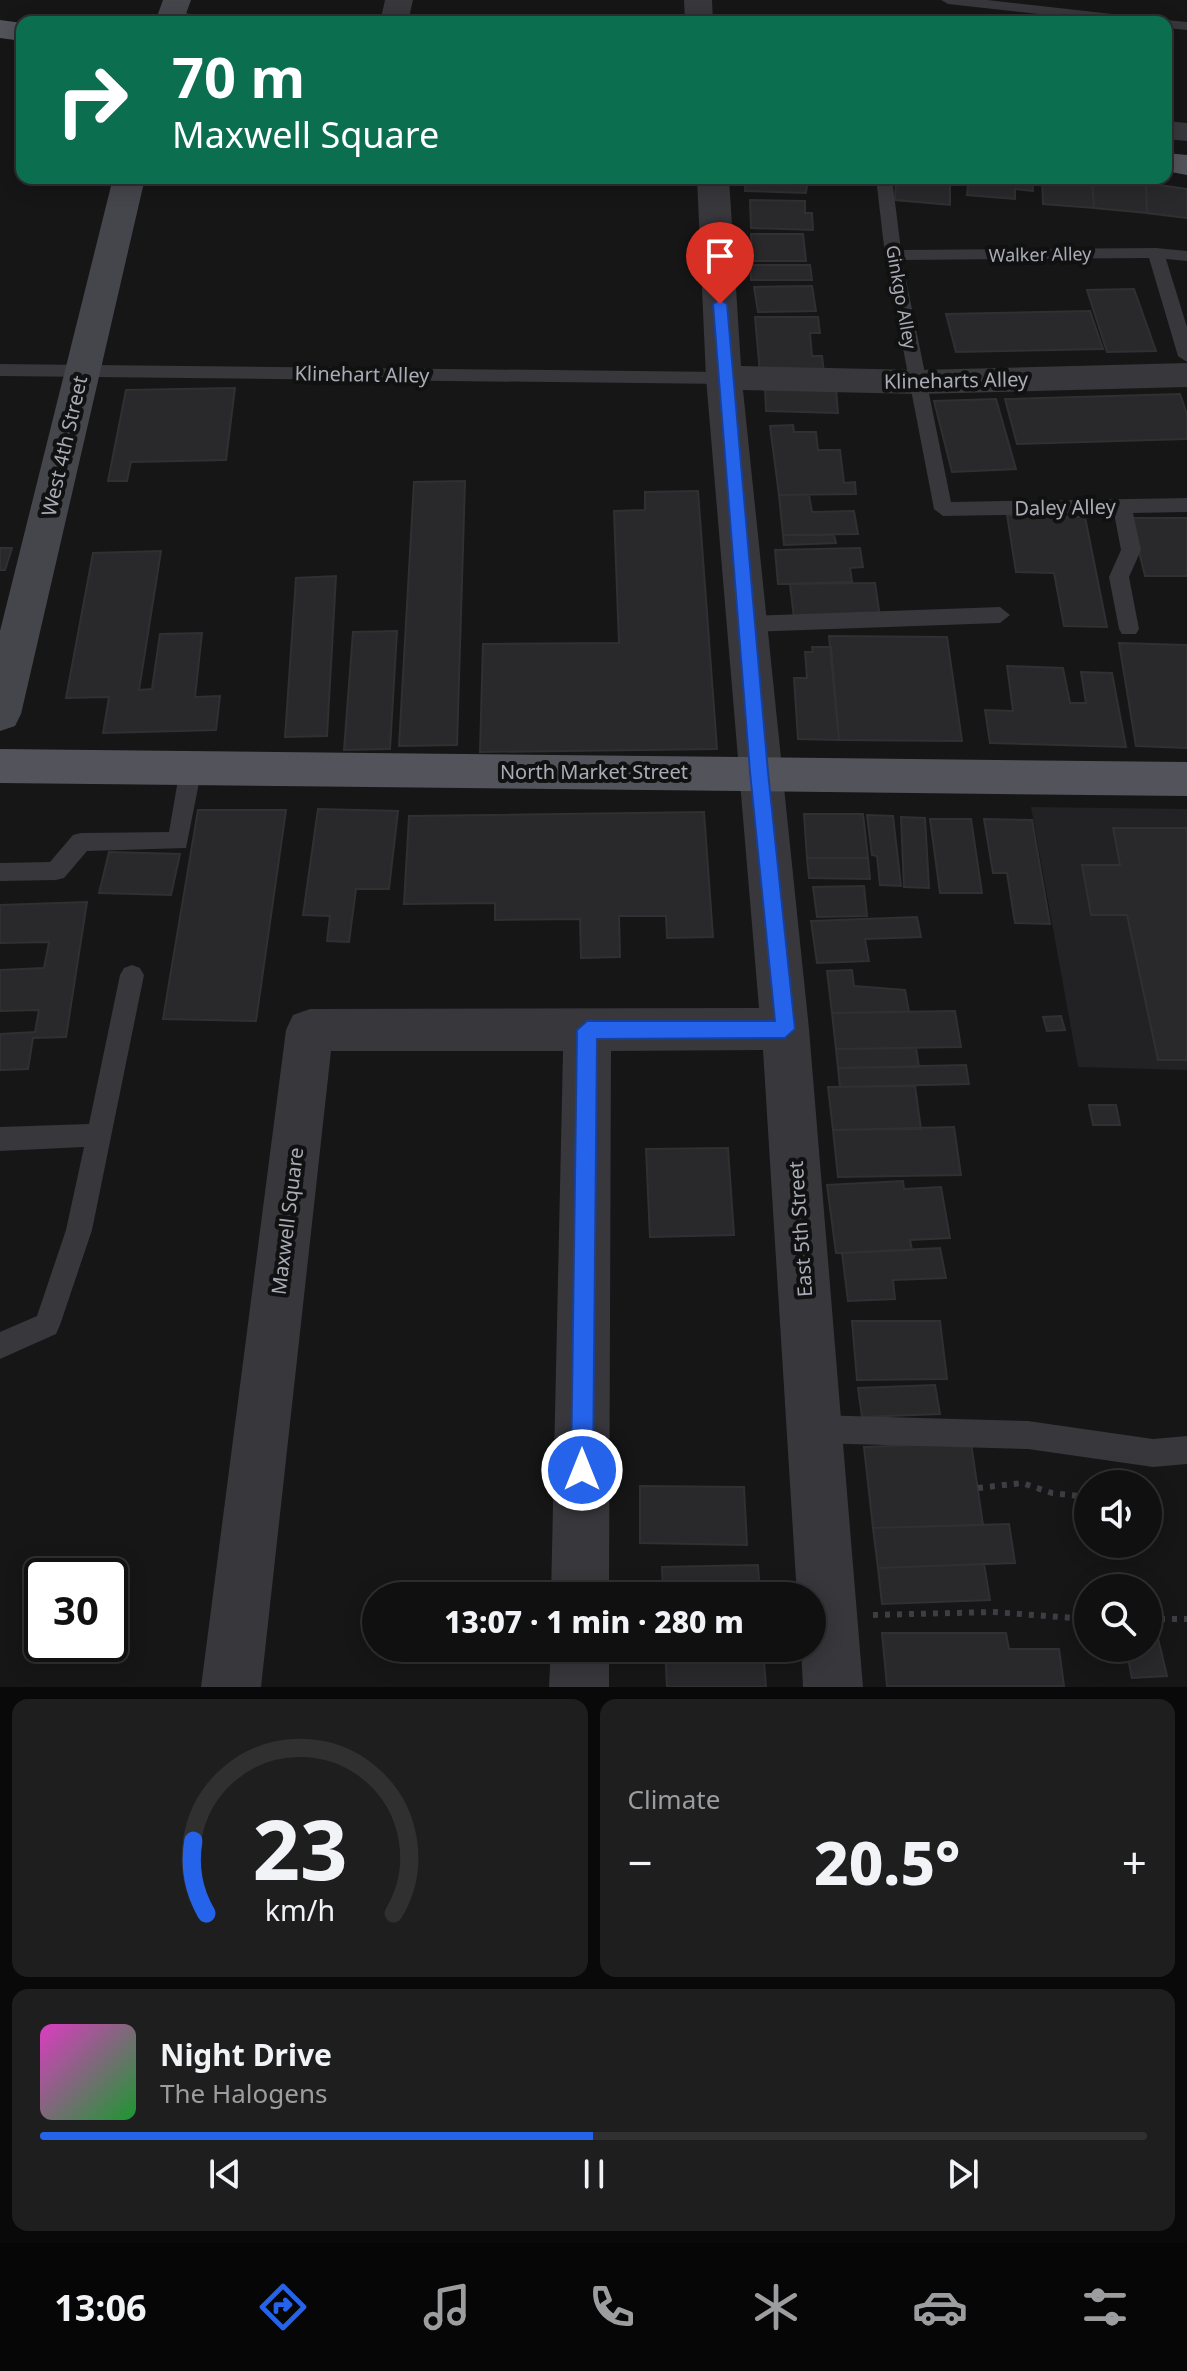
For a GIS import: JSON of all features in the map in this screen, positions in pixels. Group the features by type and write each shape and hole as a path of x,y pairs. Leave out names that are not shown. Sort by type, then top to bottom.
{"main road":[{"name":"West 4th Street","path":"0,714 128,184"},
{"name":"North Market Street","path":"0,766 1187,779"}],"street":[{"name":"East 5th Street","path":"713,184 724,378 785,1029 833,1687"},
{"name":"Klineharts Alley","path":"724,378 918,382 1187,375"},
{"name":"Maxwell Square","path":"231,1687 310,1030 785,1029"},
{"path":"580,1582 587,1030"},
{"path":"579,1687 580,1662"}],"lane":[{"path":"948,0 1093,16"},
{"name":"Ginkgo Alley","path":"885,184 893,255 943,509"},
{"path":"1156,253 1187,356"},
{"name":"Walker Alley","path":"893,255 1156,253 1187,256"},
{"name":"Klinehart Alley","path":"0,370 724,378"},
{"name":"Daley Alley","path":"943,509 1187,505"},
{"path":"1122,506 1131,550 1119,577 1129,629"},
{"path":"746,624 1000,615"},
{"path":"0,872 56,871 81,842 178,841 191,768"},
{"path":"0,1346 47,1325 79,1230 132,975"},
{"path":"0,1139 98,1135"},
{"path":"814,1429 1028,1435 1153,1453 1187,1450"}],"path":[{"path":"978,1488 1022,1483 1052,1493 1074,1495"},
{"path":"862,1615 993,1612 1074,1618"},
{"path":"1162,1619 1187,1619"}],"shaded area":[{"path":"1031,807 1187,809 1187,1070 1078,1067"}],"building":[{"path":"746,184 807,184 806,193 745,191"},
{"path":"896,184 950,184 950,205 895,200"},
{"path":"957,184 1032,184 1033,191 1015,189 1015,199 967,195 968,185"},
{"path":"1042,184 1092,184 1094,208 1043,204"},
{"path":"1092,184 1146,184 1147,213 1094,208"},
{"path":"1146,184 1187,189 1187,218 1147,213"},
{"path":"750,200 805,201 805,213 812,213 813,230 751,228"},
{"path":"751,234 803,234 806,261 753,261"},
{"path":"750,265 810,265 812,280 751,280"},
{"path":"812,286 816,311 758,312 754,287"},
{"path":"1134,289 1156,351 1107,352 1087,290"},
{"path":"1090,311 1103,349 956,352 946,314"},
{"path":"755,317 818,317 820,333 810,333 812,356 822,356 824,373 760,373"},
{"path":"765,387 836,388 838,413 766,411"},
{"path":"235,388 226,460 131,462 127,481 108,481 126,390"},
{"path":"1180,394 1187,414 1187,439 1017,444 1005,399"},
{"path":"996,399 1016,469 952,472 934,401"},
{"path":"793,425 794,432 816,432 818,450 840,450 844,483 855,482 856,494 779,495 770,426"},
{"path":"465,481 457,745 399,746 414,482"},
{"path":"698,491 717,749 480,752 483,644 619,643 614,511 645,510 645,492"},
{"path":"779,495 809,495 812,512 854,511 858,534 783,535"},
{"path":"1007,515 1085,517 1107,627 1064,626 1054,573 1016,572"},
{"path":"1131,518 1187,518 1187,576 1145,576"},
{"path":"783,535 834,535 836,543 784,545"},
{"path":"0,548 12,548 5,570 0,570"},
{"path":"860,548 863,567 850,568 852,582 778,584 775,550"},
{"path":"161,551 139,690 152,689 160,634 202,633 195,697 220,696 216,730 103,733 109,697 66,698 93,553"},
{"path":"336,576 327,736 285,737 296,578"},
{"path":"875,583 880,617 794,618 790,584"},
{"path":"397,631 390,749 344,750 353,632"},
{"path":"829,636 947,637 962,741 839,740"},
{"path":"1119,643 1187,645 1187,748 1136,746"},
{"path":"812,647 831,647 839,740 798,739 794,678 807,678 805,652 813,652"},
{"path":"1007,666 1063,668 1070,703 1086,703 1081,672 1112,673 1126,747 990,743 985,710 1013,711"},
{"path":"318,809 398,811 389,889 356,889 349,942 327,941 330,916 303,915"},
{"path":"198,810 286,810 256,1021 163,1019"},
{"path":"704,812 713,937 667,938 666,916 619,916 620,957 581,958 580,919 495,920 495,903 404,904 409,816"},
{"path":"804,814 863,814 868,858 807,858"},
{"path":"867,815 893,816 901,886 880,885"},
{"path":"901,817 925,818 929,888 904,887"},
{"path":"930,819 971,819 982,893 940,893"},
{"path":"984,819 1032,820 1050,924 1015,923 1007,873 993,873"},
{"path":"1113,828 1187,828 1187,1060 1158,1060 1127,915 1091,915 1082,865 1120,865"},
{"path":"109,852 180,854 171,895 99,893"},
{"path":"807,858 868,858 870,879 809,878"},
{"path":"864,886 867,916 817,917 813,887"},
{"path":"87,902 66,1037 33,1038 28,1069 0,1070 0,1034 35,1032 39,1010 0,1011 0,970 44,968 49,942 0,943 0,905"},
{"path":"917,917 921,937 865,939 869,961 817,963 811,921"},
{"path":"852,970 854,986 905,990 909,1012 832,1013 827,971"},
{"path":"955,1011 961,1047 836,1049 832,1013"},
{"path":"1061,1016 1065,1030 1047,1031 1043,1017"},
{"path":"916,1048 919,1067 838,1068 836,1049"},
{"path":"966,1065 969,1084 840,1087 838,1068"},
{"path":"915,1086 921,1129 833,1130 828,1087"},
{"path":"1089,1105 1116,1105 1120,1125 1093,1125"},
{"path":"954,1127 961,1175 838,1177 833,1130"},
{"path":"728,1148 734,1235 650,1237 646,1149"},
{"path":"903,1181 904,1189 941,1187 950,1238 910,1240 912,1250 836,1253 827,1185"},
{"path":"940,1248 946,1278 893,1280 895,1299 848,1301 842,1253"},
{"path":"852,1321 940,1321 947,1379 857,1380"},
{"path":"935,1385 940,1414 862,1417 858,1388"},
{"path":"971,1443 983,1525 873,1528 864,1447"},
{"path":"640,1486 744,1487 747,1545 640,1543"},
{"path":"1009,1524 1015,1563 878,1568 873,1528"},
{"path":"984,1564 990,1600 882,1604 878,1568"},
{"path":"758,1565 759,1582 663,1582 662,1567"},
{"path":"882,1633 1006,1633 1009,1649 1059,1649 1064,1686 887,1686"},
{"path":"1162,1655 1167,1676 1132,1678 1129,1662 1162,1662"},
{"path":"666,1662 764,1662 766,1687 667,1687"}],"route":[{"path":"582,1470 587,1030 785,1029 759,772 720,304"}]}
